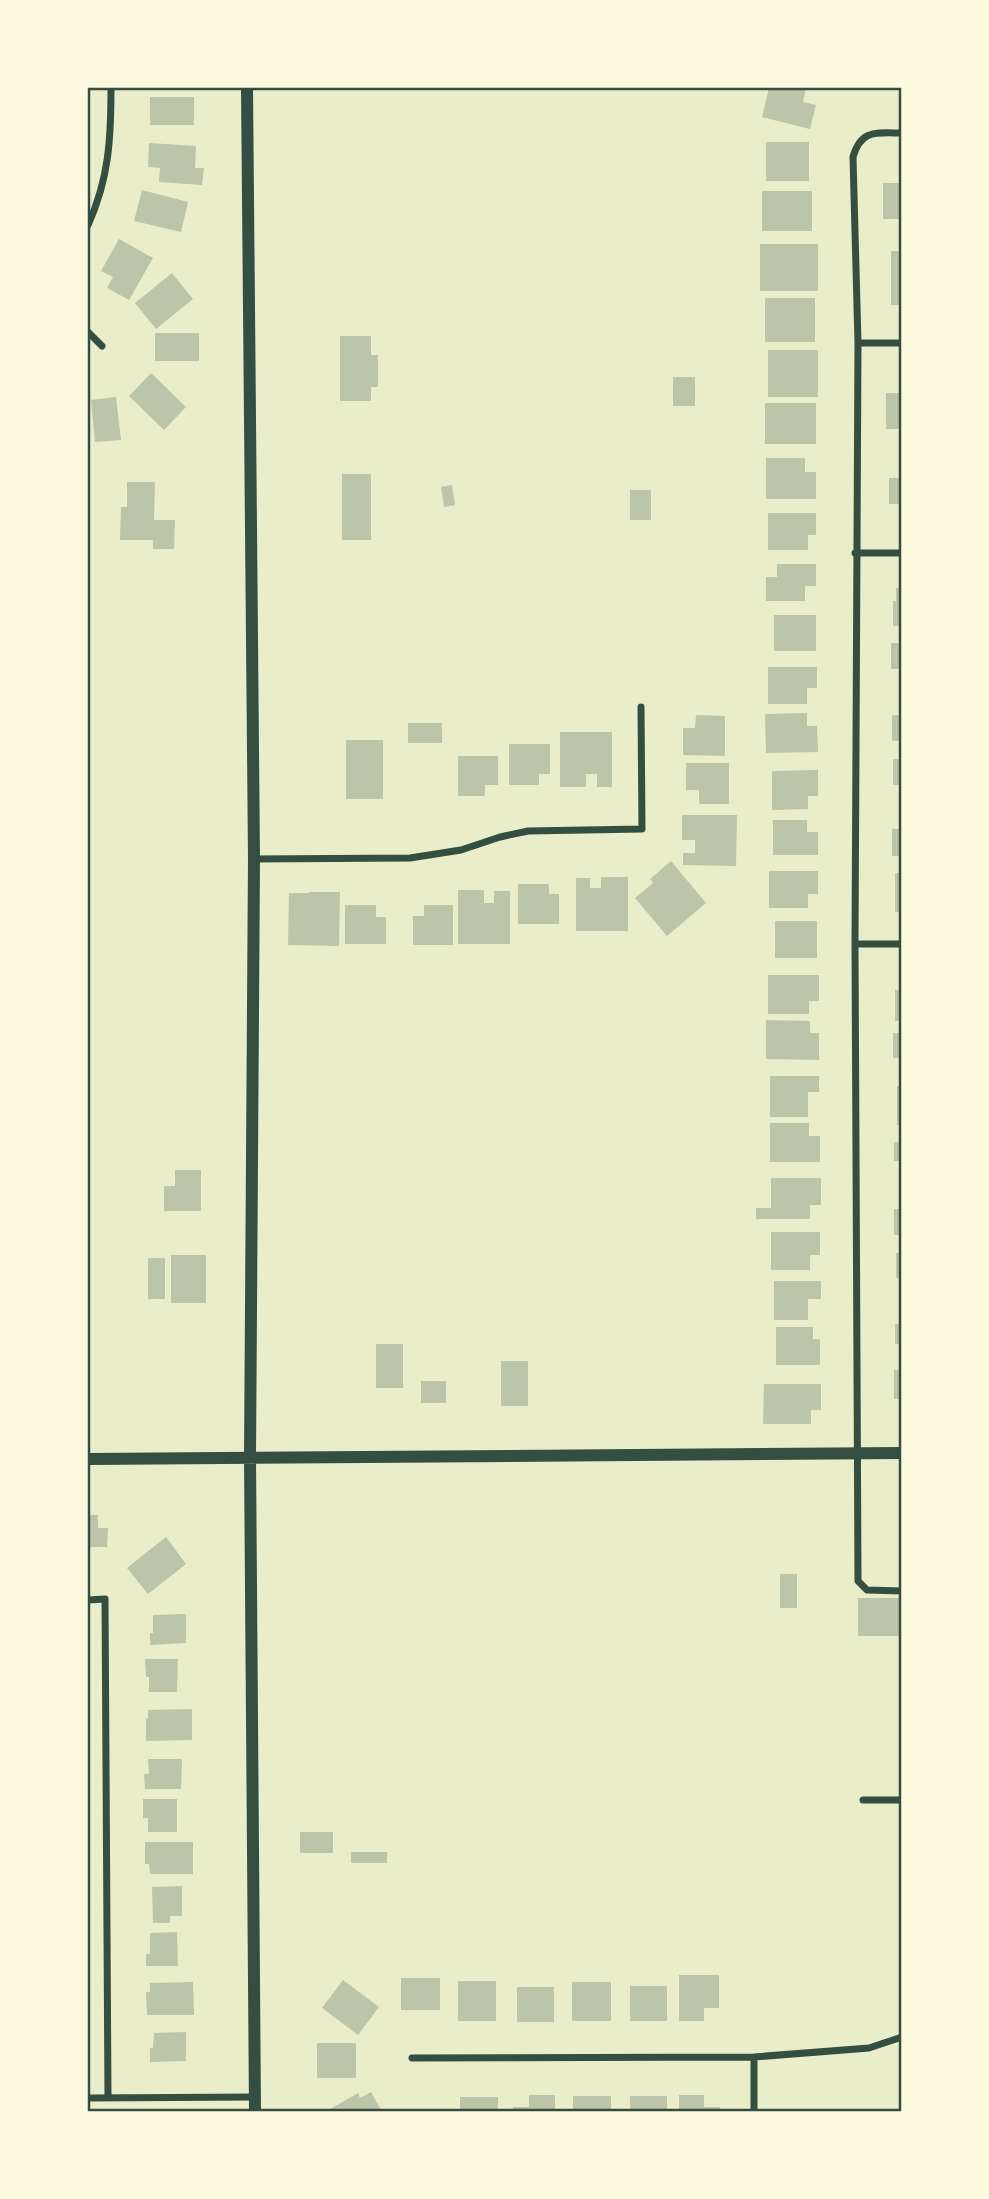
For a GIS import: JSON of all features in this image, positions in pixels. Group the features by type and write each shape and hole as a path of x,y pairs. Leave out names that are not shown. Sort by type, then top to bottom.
{"street":[{"path":"88,225 106,174 111,139 111,88"},
{"path":"247,88 254,859 250,1457 255,2112"},
{"path":"901,132 870,134 861,139 853,157 858,343 855,553 858,1581 867,1590 901,1591"},
{"path":"88,332 102,346"},
{"path":"858,343 901,343"},
{"path":"855,553 901,553"},
{"path":"254,859 436,856 528,831 642,829 642,707"},
{"path":"855,944 901,944"},
{"path":"88,1459 901,1453"},
{"path":"88,1600 105,1600 108,2098"},
{"path":"863,1800 901,1800"},
{"path":"412,2058 754,2057 869,2048 901,2037"},
{"path":"754,2057 754,2112"},
{"path":"88,2098 255,2097"}],"building":[{"path":"769,88 806,88 803,102 816,105 810,129 762,117"},
{"path":"150,97 194,97 194,125 150,125"},
{"path":"766,142 809,142 809,181 766,181"},
{"path":"149,143 196,146 195,168 204,168 202,185 159,182 160,168 148,167"},
{"path":"883,183 902,183 902,219 883,219"},
{"path":"142,190 188,202 181,232 134,221"},
{"path":"762,191 812,191 812,231 762,231"},
{"path":"119,239 153,258 129,300 107,288 113,277 101,271"},
{"path":"760,244 818,244 818,291 760,291"},
{"path":"891,251 902,251 902,305 891,305"},
{"path":"172,273 193,299 156,329 135,303"},
{"path":"765,298 815,298 815,342 765,342"},
{"path":"155,333 199,333 199,361 155,361"},
{"path":"340,336 371,336 371,355 378,355 378,387 371,387 371,401 340,401"},
{"path":"768,350 818,350 818,397 768,397"},
{"path":"151,373 186,407 164,430 129,396"},
{"path":"673,377 695,377 695,406 673,406"},
{"path":"886,393 902,393 902,429 886,429"},
{"path":"116,397 121,440 95,442 91,400"},
{"path":"765,403 816,403 816,444 765,444"},
{"path":"766,458 805,458 805,472 816,472 816,499 766,499"},
{"path":"342,474 371,474 371,540 342,540"},
{"path":"889,478 902,478 902,504 889,504"},
{"path":"127,482 155,482 154,520 175,520 174,549 153,549 153,540 120,540 121,507 127,507"},
{"path":"452,485 455,505 444,507 441,487"},
{"path":"630,490 651,490 651,520 630,520"},
{"path":"768,513 816,513 816,535 808,535 808,550 768,550"},
{"path":"777,564 816,564 816,586 805,586 805,601 766,601 766,577 777,577"},
{"path":"896,588 902,588 902,626 893,626"},
{"path":"774,615 816,615 816,651 774,651"},
{"path":"891,643 902,643 902,669 891,669"},
{"path":"768,667 817,667 817,688 807,688 807,704 768,704"},
{"path":"807,713 807,726 817,726 818,752 766,753 765,714"},
{"path":"696,715 725,716 725,756 683,755 683,728 695,728"},
{"path":"892,715 902,715 902,741 892,741"},
{"path":"408,723 442,723 442,743 408,743"},
{"path":"560,732 612,732 612,787 597,787 597,774 586,774 586,787 560,787"},
{"path":"346,740 383,740 383,799 346,799"},
{"path":"509,744 550,744 550,774 539,774 539,785 509,785"},
{"path":"458,756 498,756 498,785 485,785 485,796 458,796"},
{"path":"893,759 902,759 902,785 893,785"},
{"path":"686,763 729,763 729,804 699,804 699,790 686,790"},
{"path":"818,770 818,796 808,796 808,809 772,810 772,771"},
{"path":"682,815 737,815 736,866 683,865 683,853 695,853 695,840 682,840"},
{"path":"773,820 807,820 807,832 818,832 818,855 773,855"},
{"path":"892,829 902,829 902,856 892,856"},
{"path":"671,861 706,903 667,936 635,898 653,883 650,879"},
{"path":"769,871 818,871 818,894 808,894 808,908 769,908"},
{"path":"895,873 902,873 902,912 895,912"},
{"path":"601,877 628,877 628,931 576,931 576,878 590,878 590,888 601,888"},
{"path":"518,884 549,884 549,894 559,894 559,924 518,924"},
{"path":"458,890 484,890 484,903 494,903 494,891 510,891 510,944 458,944"},
{"path":"340,892 339,946 288,945 289,893"},
{"path":"345,905 376,905 376,917 386,917 386,944 345,944"},
{"path":"424,905 453,905 453,945 413,945 413,916 424,916"},
{"path":"775,921 817,921 817,958 775,958"},
{"path":"768,975 819,975 819,1001 809,1001 809,1014 768,1014"},
{"path":"895,990 902,990 902,1021 895,1021"},
{"path":"766,1020 810,1021 810,1033 819,1033 819,1060 766,1059"},
{"path":"893,1033 902,1033 902,1058 893,1058"},
{"path":"770,1076 819,1076 819,1092 808,1092 808,1117 770,1117"},
{"path":"897,1086 902,1086 902,1125 897,1125"},
{"path":"770,1123 809,1123 809,1136 820,1136 820,1162 770,1162"},
{"path":"894,1142 902,1142 902,1161 894,1161"},
{"path":"175,1170 201,1170 201,1211 164,1211 164,1186 175,1186"},
{"path":"771,1178 821,1178 821,1205 810,1205 810,1219 756,1219 756,1208 771,1208"},
{"path":"894,1209 902,1209 902,1235 894,1235"},
{"path":"771,1232 820,1232 820,1255 810,1255 810,1270 771,1270"},
{"path":"896,1253 902,1253 902,1278 896,1278"},
{"path":"171,1255 206,1255 206,1303 171,1303"},
{"path":"148,1258 165,1258 165,1299 148,1299"},
{"path":"774,1281 821,1281 821,1299 808,1299 808,1320 774,1320"},
{"path":"895,1324 902,1324 902,1344 895,1344"},
{"path":"776,1327 813,1327 813,1339 820,1339 820,1365 776,1365"},
{"path":"376,1344 403,1344 403,1388 376,1388"},
{"path":"501,1361 528,1361 528,1406 501,1406"},
{"path":"894,1370 902,1370 902,1399 894,1399"},
{"path":"421,1381 446,1381 446,1403 421,1403"},
{"path":"764,1384 821,1384 821,1410 811,1410 811,1424 763,1424"},
{"path":"88,1515 98,1515 98,1528 108,1528 107,1547 88,1547"},
{"path":"166,1537 186,1564 148,1594 127,1568"},
{"path":"780,1574 797,1574 797,1608 780,1608"},
{"path":"858,1598 901,1598 901,1636 858,1636"},
{"path":"186,1614 186,1643 150,1645 153,1615"},
{"path":"145,1659 178,1659 177,1692 149,1692"},
{"path":"192,1709 192,1740 146,1741 148,1710"},
{"path":"148,1759 182,1759 181,1789 145,1789 144,1774 149,1774"},
{"path":"143,1799 177,1799 177,1832 148,1832 148,1818 143,1818"},
{"path":"300,1832 333,1832 333,1853 300,1853"},
{"path":"145,1842 193,1842 193,1874 150,1874 149,1864 145,1864"},
{"path":"351,1852 387,1852 387,1863 351,1863"},
{"path":"182,1886 182,1916 170,1916 170,1923 153,1923 152,1887"},
{"path":"177,1932 178,1966 146,1966 146,1954 150,1954 150,1933"},
{"path":"679,1975 719,1975 719,2008 704,2008 704,2021 679,2021"},
{"path":"401,1978 440,1978 440,2010 401,2010"},
{"path":"343,1980 379,2007 358,2035 322,2008"},
{"path":"458,1981 496,1981 496,2021 458,2021"},
{"path":"193,1982 194,2015 147,2015 146,1992 150,1992 150,1983"},
{"path":"572,1982 611,1982 611,2021 572,2021"},
{"path":"630,1986 667,1986 667,2021 630,2021"},
{"path":"517,1987 554,1987 554,2022 517,2022"},
{"path":"186,2032 186,2061 150,2062 154,2033"},
{"path":"317,2043 356,2043 356,2078 317,2078"},
{"path":"371,2092 382,2112 325,2112 358,2093 360,2098"},
{"path":"529,2095 555,2095 555,2112 513,2112 513,2107 529,2107"},
{"path":"679,2095 704,2095 704,2107 720,2107 720,2112 679,2112"},
{"path":"573,2096 611,2096 611,2112 573,2112"},
{"path":"630,2096 667,2096 667,2112 630,2112"},
{"path":"460,2097 498,2097 498,2112 460,2112"}]}
